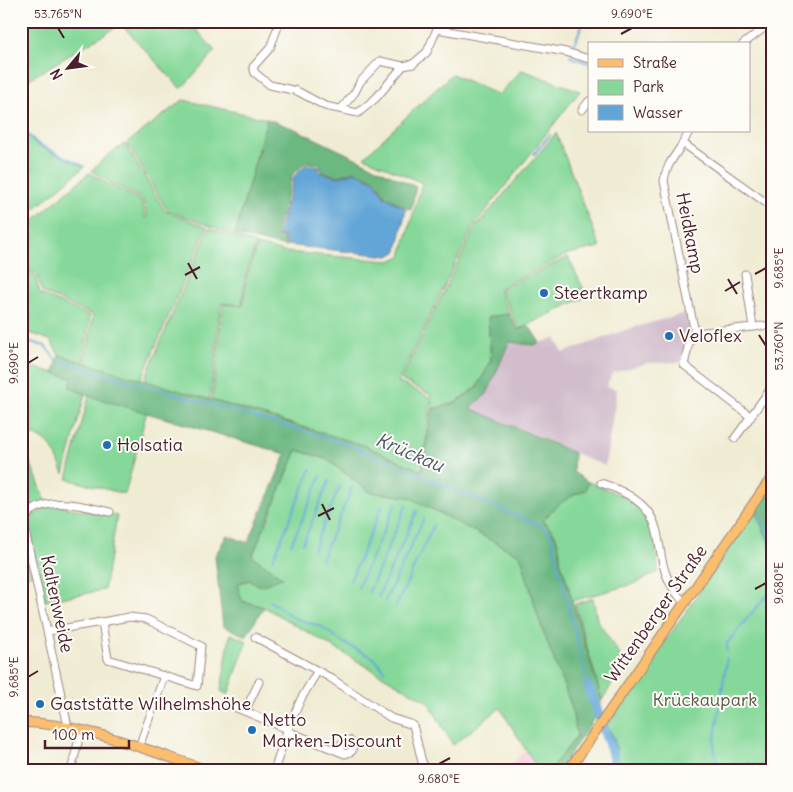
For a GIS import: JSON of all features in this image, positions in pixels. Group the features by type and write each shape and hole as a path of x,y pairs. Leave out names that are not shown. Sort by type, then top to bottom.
{"main road":[{"name":"Wittenberger Straße","path":"568,771 772,477"},
{"path":"21,722 65,726 81,730 210,771"}],"street":[{"path":"280,21 270,48 253,67 255,73 270,85 297,90 325,106 358,113 364,110 403,66"},
{"path":"747,42 772,22"},
{"path":"341,108 355,92 360,82 380,61 403,66 413,64 427,52 437,30 566,52 588,59"},
{"path":"582,110 588,102"},
{"name":"Heidkamp","path":"689,132 684,144 666,167 664,181 695,333"},
{"path":"684,144 772,207"},
{"path":"745,274 753,327"},
{"path":"751,417 684,365 689,343 695,333 772,325"},
{"path":"735,438 772,387"},
{"path":"601,482 625,491 648,510 658,532 666,575 684,602"},
{"name":"Kaltenweide","path":"65,726 67,722 23,522 27,513 44,505 57,504 110,512"},
{"path":"48,631 129,617 146,619 201,646 197,686 108,659 102,622"},
{"path":"254,637 317,672 391,718 413,725 426,771"},
{"path":"274,771 287,731 301,699 317,672"},
{"path":"139,747 164,676"},
{"path":"245,711 259,682"},
{"path":"227,704 285,728 287,731 341,750"},
{"path":"71,771 81,730"}],"shaded area":[{"path":"686,313 691,335 681,362 647,363 613,373 606,387 617,389 605,466 470,408 487,394 509,342 533,345 555,338 563,353 625,330"},
{"path":"525,751 539,771 505,771"}],"green space":[{"path":"21,21 189,21 215,51 181,89 121,24 26,81 21,63"},
{"path":"522,70 580,91 473,227 398,382 431,398 431,395 401,380 475,228 556,133 600,247 568,254 498,289 509,314 488,317 491,361 477,387 455,403 433,409 431,400 422,471 363,445 212,400 223,304 243,306 247,276 257,245 284,252 390,261 401,256 422,183 364,157 452,74 498,95"},
{"path":"183,100 267,119 235,235 167,210 127,143"},
{"path":"267,119 295,129 416,187 411,210 385,196 376,180 355,171 339,176 322,172 320,165 306,162 292,175 276,236 282,237 286,247 235,235"},
{"path":"21,129 37,145 84,167 21,220"},
{"path":"125,144 165,211 207,227 141,380 85,363 93,315 42,292 37,274 23,265 21,231 89,173 141,201 145,218 147,217 143,200 91,171 109,154"},
{"path":"209,228 256,244 245,277 242,305 221,303 210,400 144,381"},
{"name":"Steertkamp","path":"568,257 587,296 519,329 500,290"},
{"path":"21,264 35,275 40,294 90,316 83,362 59,355 50,340 21,330"},
{"path":"509,314 518,330 529,326 540,343 533,345 509,342 487,394 470,408 574,453 573,472 588,482 586,490 562,502 543,521 551,529 558,544 560,560 602,700 596,716 558,771 549,771 577,736 571,705 539,620 521,556 409,497 370,492 327,459 297,450 252,556 283,578 260,586 249,580 237,584 242,601 264,607 246,636 223,626 215,556 227,535 248,543 286,454 89,396 70,387 72,378 54,373 59,355 363,445 422,471 432,409 455,403 477,387 491,361 488,317"},
{"path":"21,364 72,378 70,387 85,394 64,474 50,445 39,437 21,430"},
{"name":"Holsatia","path":"89,396 147,411 125,494 67,479"},
{"path":"21,440 46,501 21,510"},
{"path":"297,450 326,459 370,492 409,497 521,556 539,620 571,705 577,736 549,771 539,771 500,708 453,745 428,702 264,607 242,601 237,584 249,580 283,578 252,557"},
{"path":"588,482 622,496 634,503 642,512 649,522 654,535 658,572 636,583 572,601 561,563 556,536 543,521 562,502 585,490"},
{"path":"772,488 772,549 755,511"},
{"path":"57,506 117,516 104,590 44,601 27,519 45,508"},
{"name":"Krückaupark","path":"755,511 772,549 772,768 747,763 697,771 620,771 614,738 607,726"},
{"path":"21,530 33,574 21,578"},
{"path":"593,598 597,620 625,663 602,700 575,604"},
{"path":"230,634 247,641 228,695 221,691"}],"water":[{"path":"306,164 319,167 320,173 339,177 355,172 375,181 384,196 406,209 397,251 389,256 287,245 283,236 278,236 294,176"},
{"path":"607,726 614,738 620,771 611,771 608,749 601,736"},
{"path":"747,763 772,768 772,771 697,771 732,764"}],"waterway":[{"path":"571,51 584,21"},
{"path":"570,55 570,57 588,63"},
{"path":"21,74 23,83 21,84"},
{"path":"21,128 38,144 84,166"},
{"path":"534,154 550,135"},
{"name":"Krückau","path":"21,339 45,346 56,360 338,441 544,527 551,535 588,686"},
{"path":"273,559 311,469"},
{"path":"291,545 321,476"},
{"path":"303,543 329,481"},
{"path":"313,550 340,486"},
{"path":"321,560 352,488"},
{"path":"358,587 396,503"},
{"path":"369,592 407,504"},
{"path":"350,581 382,506"},
{"path":"378,597 417,511"},
{"path":"760,516 769,535"},
{"path":"385,601 424,518"},
{"path":"396,606 434,524"},
{"path":"727,651 727,643 770,593"},
{"path":"270,601 294,618 322,627 342,642 374,658 385,671"},
{"path":"718,771 714,744 727,658"},
{"name":"Krückau","path":"588,686 612,752 615,771"}],"place":[{"name":"Steertkamp","path":"544,293"},
{"name":"Veloflex","path":"669,336"},
{"name":"Holsatia","path":"107,445"},
{"name":"Gaststätte Wilhelmshöhe","path":"40,704"},
{"name":"Netto Marken-Discount","path":"252,730"}]}
